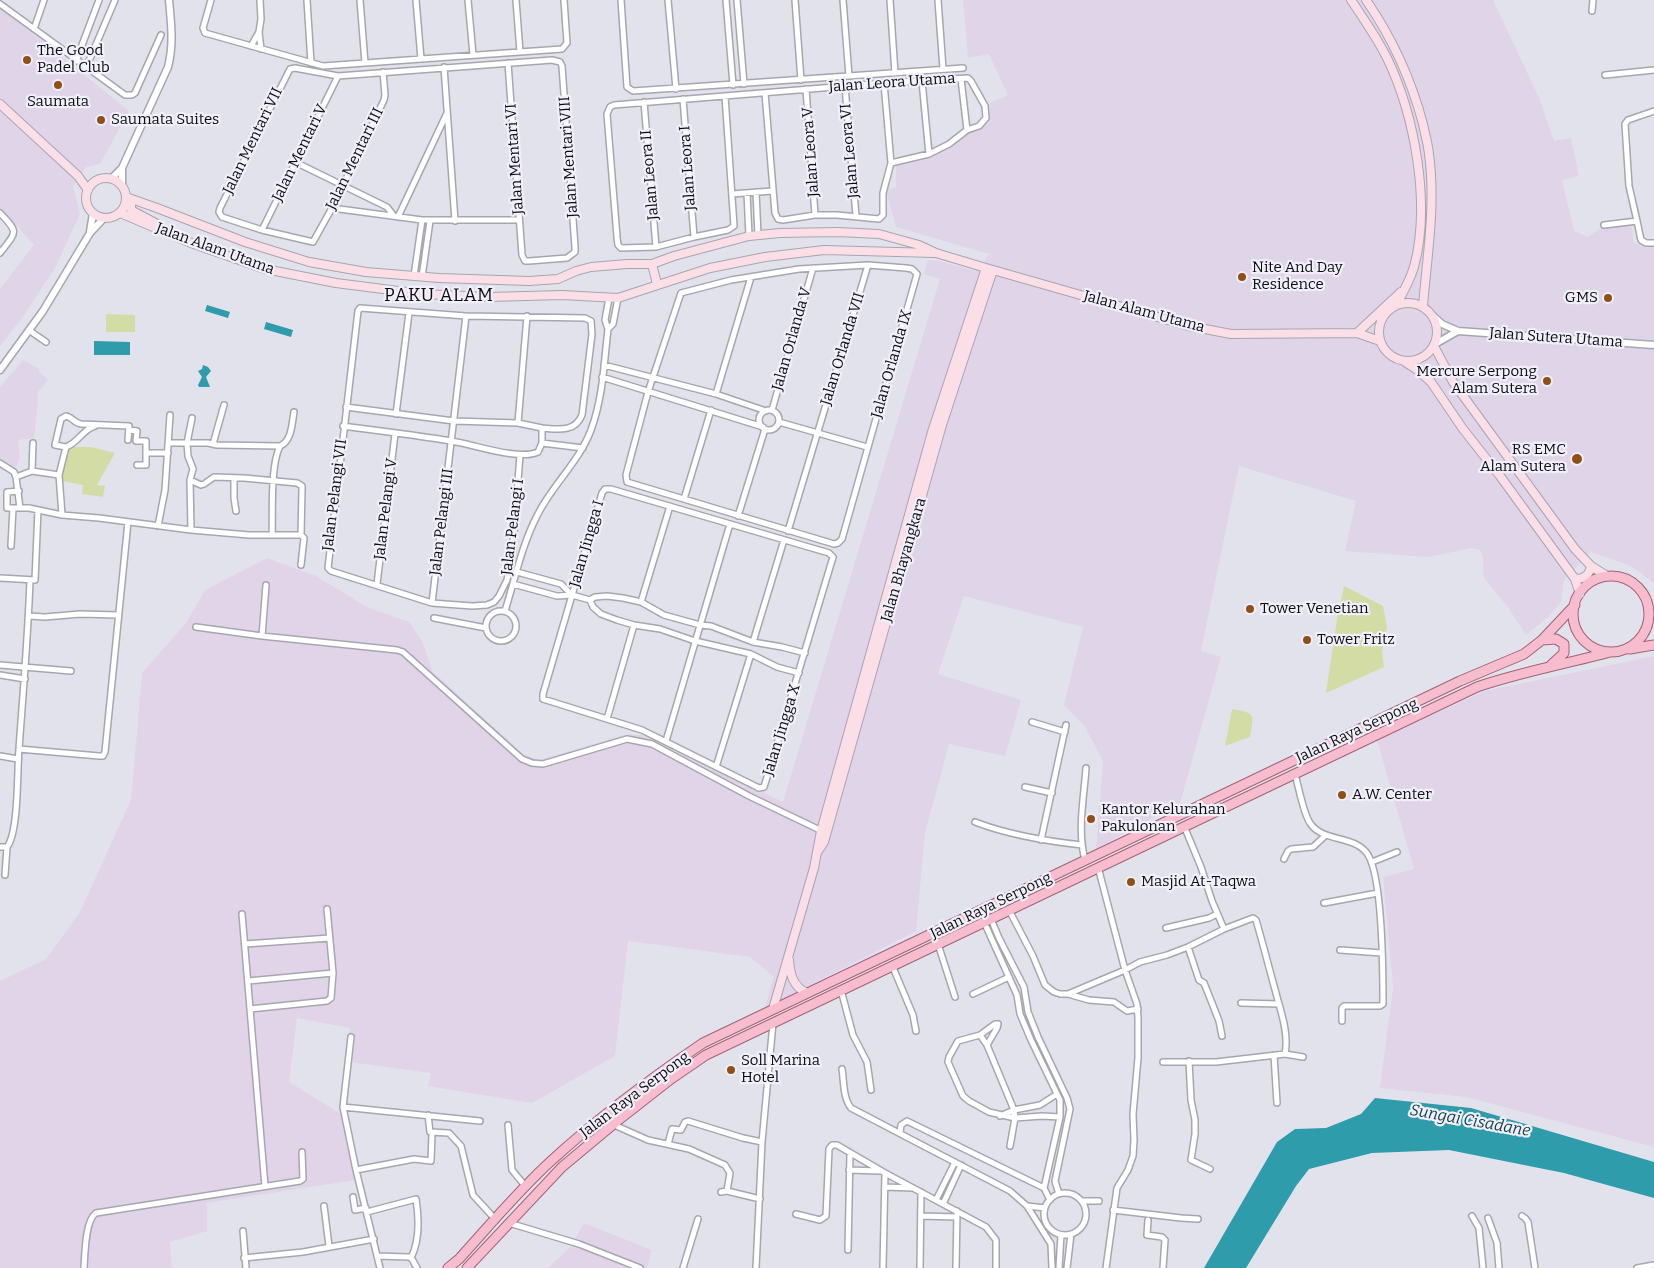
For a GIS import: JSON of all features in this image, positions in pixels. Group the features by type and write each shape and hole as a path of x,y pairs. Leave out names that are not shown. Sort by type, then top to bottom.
{"main road":[{"path":"1351,0 1387,58 1400,88 1417,161 1422,212 1414,267 1406,288 1396,305"},
{"path":"1366,0 1385,27 1400,58 1416,97 1430,154 1431,228 1422,306"},
{"path":"0,104 78,176 88,190"},
{"path":"78,176 97,180 111,179 122,186 130,199 131,210 158,224 165,232"},
{"path":"97,180 88,190 86,198 88,206 93,213 104,218 110,218 120,213 130,199"},
{"name":"Jalan Alam Utama","path":"130,199 261,248 309,262 338,268 418,277 502,280 558,279 576,271 592,267 652,264 749,236 837,232 879,234 919,245 936,253 989,269 1189,326 1231,334 1357,333 1380,341"},
{"name":"Jalan Alam Utama","path":"120,213 264,269 336,283 422,294 489,297 562,296 618,298 710,268 765,257 824,250 936,253"},
{"path":"652,264 657,284"},
{"path":"336,283 338,268"},
{"name":"Jalan Bhayangkara","path":"773,1009 818,851 824,842 824,832 989,269"},
{"path":"558,279 562,296"},
{"path":"1357,333 1406,288"},
{"path":"1405,302 1414,303 1422,306 1433,316 1437,325 1435,345 1422,358 1405,362 1397,360 1389,355 1380,341 1380,324 1389,309 1396,305 1405,302"},
{"path":"1435,345 1454,382 1575,549 1591,566 1607,576 1626,579 1641,591 1654,598"},
{"path":"1405,362 1431,382 1575,580 1580,594"},
{"path":"1575,580 1587,576 1591,566"},
{"path":"1607,576 1592,582 1580,594 1575,605 1575,621 1581,637 1589,645 1599,650 1610,652 1654,645"},
{"path":"1627,649 1640,638 1648,623 1647,601 1641,591"},
{"name":"Jalan Raya Serpong","path":"448,1268 459,1259 549,1162 648,1082 702,1043 1414,705 1466,678 1524,654 1542,640 1575,605"},
{"path":"1542,640 1556,639 1564,644 1564,653 1550,666"},
{"name":"Jalan Raya Serpong","path":"467,1268 562,1167 612,1124 706,1055 1477,687 1550,666 1610,652"},
{"name":"Jalan Bhayangkara","path":"788,958 792,978 796,986 807,993"},
{"path":"595,1124 602,1132"}],"street":[{"path":"34,29 44,0"},
{"path":"76,61 99,0"},
{"path":"86,68 115,0"},
{"path":"111,179 122,168 170,61 172,39 169,0"},
{"path":"211,0 203,28 207,34 323,66 562,48 567,43 564,0"},
{"path":"260,0 261,19 259,32 261,49"},
{"path":"307,0 311,63"},
{"path":"360,0 365,63"},
{"path":"416,0 421,59"},
{"path":"468,0 473,55"},
{"path":"516,0 520,52"},
{"path":"620,0 627,87 633,91 963,68"},
{"path":"668,0 676,89"},
{"path":"726,0 733,85"},
{"path":"737,0 744,84"},
{"path":"795,0 801,80"},
{"path":"843,0 849,76"},
{"path":"890,0 895,72"},
{"path":"938,0 943,69"},
{"path":"1592,11 1593,0"},
{"path":"0,4 125,95 135,93 160,35"},
{"path":"251,46 259,32"},
{"name":"Jalan Mentari VIII","path":"508,63 552,60 560,62 562,66 575,252 567,258 530,261 525,261 522,256"},
{"path":"338,76 508,63"},
{"name":"Jalan Mentari VI","path":"508,63 522,256"},
{"path":"444,67 455,221"},
{"name":"Jalan Mentari VII","path":"262,230 222,217 219,212 288,71 295,68 338,76"},
{"path":"1605,76 1654,70"},
{"name":"Jalan Mentari III","path":"262,230 313,242 343,186 384,100 383,72"},
{"name":"Jalan Mentari V","path":"262,230 338,76"},
{"name":"Jalan Leora Utama","path":"725,96 734,226 728,230 694,236 656,247 621,248 618,245 616,236 608,110 614,105 884,83 968,78 986,106 983,122 979,126 966,130 949,144 929,154 891,163"},
{"path":"962,79 966,130"},
{"path":"922,81 929,154"},
{"path":"765,93 772,191 775,213 778,219 783,220 815,215 856,216 876,220 883,215 882,193 891,163 884,83"},
{"name":"Jalan Leora VI","path":"845,86 856,216"},
{"name":"Jalan Leora V","path":"806,89 815,215"},
{"name":"Jalan Leora I","path":"683,99 694,236"},
{"name":"Jalan Leora II","path":"644,102 656,247"},
{"path":"1654,110 1628,120 1625,124 1628,186 1636,221 1641,240 1646,243 1654,243"},
{"path":"396,216 447,112"},
{"path":"295,162 387,207 396,216"},
{"path":"122,168 122,186"},
{"path":"732,194 772,191"},
{"path":"756,192 758,235"},
{"path":"747,193 749,236"},
{"path":"332,208 430,221 519,220"},
{"path":"0,213 13,227 14,232 14,236 0,253"},
{"path":"90,233 93,213"},
{"path":"0,370 30,331 90,233 104,218"},
{"path":"418,277 422,220"},
{"path":"418,277 430,221"},
{"path":"1604,225 1636,221"},
{"path":"788,531 627,482 626,478 648,392 680,295 684,291 751,277 813,268 868,265"},
{"name":"Jalan Orlanda IX","path":"788,531 834,544 842,539 917,274 912,269 868,265"},
{"name":"Jalan Orlanda VII","path":"788,531 868,265"},
{"name":"Jalan Orlanda V","path":"769,411 813,268"},
{"path":"716,394 751,277"},
{"path":"505,612 525,544 538,514 552,490 583,448 596,414 604,365 609,298"},
{"path":"608,329 613,324 618,298"},
{"name":"Jalan Pelangi VII","path":"377,584 328,568 346,407 358,311 360,308 409,313"},
{"path":"346,407 396,414 454,420 569,429 575,426 582,416 592,334 591,321 577,317 466,316 409,313 396,414"},
{"name":"Jalan Pelangi III","path":"432,603 466,316"},
{"path":"518,424 527,316"},
{"name":"Jalan Sutera Utama","path":"1433,316 1442,324 1458,332 1654,345"},
{"path":"30,331 46,342"},
{"path":"1435,345 1458,332"},
{"path":"602,377 764,428 775,428 779,422 778,416 769,411 716,394 604,365"},
{"path":"213,444 224,405"},
{"path":"684,499 711,410"},
{"path":"738,516 764,428 760,418 769,411"},
{"path":"169,443 187,442 253,447 280,446 286,443 289,438 294,412"},
{"path":"158,526 165,490 170,415"},
{"path":"95,426 90,427 72,445 66,447 55,445 63,417 69,417 78,424 129,426 128,440"},
{"path":"191,530 190,480 193,469 188,456 187,442 192,418"},
{"path":"779,422 867,447"},
{"path":"344,426 452,441 520,455 533,455 538,452 542,442 542,428"},
{"path":"129,430 137,431 136,441 146,441 146,465 137,465"},
{"name":"Jalan Pelangi V","path":"377,584 395,434"},
{"path":"542,442 583,448"},
{"path":"32,471 33,443"},
{"path":"272,535 273,480 276,456 280,446"},
{"path":"62,514 59,475 66,447"},
{"path":"146,453 168,453"},
{"name":"Jalan Pelangi I","path":"432,603 472,606 487,605 499,596 507,580 512,556 520,455"},
{"path":"0,463 14,472 19,491 20,508"},
{"path":"16,477 32,471 59,475"},
{"path":"190,480 201,485 214,477 273,480 297,483 302,486 301,535 304,538 304,542 301,565"},
{"path":"234,478 236,511"},
{"name":"Jalan Jingga I","path":"607,719 547,701 543,699 542,694 602,492 605,489 611,489 670,506"},
{"path":"19,491 7,492 7,508 38,510 191,530 301,535"},
{"path":"641,602 670,506 784,540 753,642"},
{"path":"11,546 13,508"},
{"path":"0,578 35,580 38,510"},
{"path":"19,749 103,756 106,752 128,522"},
{"path":"666,741 730,524"},
{"name":"Jalan Jingga X","path":"716,767 759,788 764,787 833,560 832,555 784,540"},
{"path":"517,572 561,584 572,595"},
{"path":"5,875 7,847 12,836 19,777 18,758 26,668 30,580"},
{"path":"377,584 432,603"},
{"path":"513,584 557,596 572,595 590,600 595,597 608,596 641,602 664,615 700,625 711,626 753,642 805,653"},
{"path":"262,636 266,585"},
{"path":"590,600 592,607 601,614 634,625 660,629 695,641 751,654 777,667 799,673"},
{"path":"500,611 510,614 516,622 513,637 508,640 498,642 490,637 486,628 486,623 491,614 500,611"},
{"path":"29,616 118,615"},
{"path":"434,618 486,628"},
{"path":"634,625 607,719 642,730 716,767 751,654"},
{"path":"196,627 397,650 403,652 522,759 543,764 627,740 639,740 652,744 749,796 824,832"},
{"path":"0,665 71,671"},
{"path":"0,675 25,679"},
{"path":"1032,722 1065,732"},
{"path":"1041,840 1066,725"},
{"path":"0,756 18,758"},
{"path":"1086,768 1081,832 1086,860"},
{"path":"1295,775 1308,822 1326,835 1354,843 1365,851 1372,862 1378,893 1383,1004 1380,1006 1344,1006 1342,1008 1342,1021"},
{"path":"1025,787 1052,793"},
{"path":"975,822 1041,840 1082,845"},
{"path":"1184,826 1202,867 1217,914 1224,929"},
{"path":"1284,859 1291,849 1313,847 1326,835"},
{"path":"0,847 7,847"},
{"path":"1372,862 1397,852"},
{"path":"1098,867 1138,1009 1138,1058 1132,1114 1133,1156 1128,1170 1117,1188 1106,1268"},
{"path":"1324,903 1378,893"},
{"path":"250,1009 327,1001 331,998 333,994 333,973 327,909"},
{"path":"1009,910 1033,956 1045,985 1054,992 1089,1000 1114,1002 1127,1011 1138,1009"},
{"path":"242,914 265,1186"},
{"path":"1166,928 1209,918 1217,914"},
{"path":"1068,994 1126,970 1140,962 1188,947 1241,921 1253,918 1279,1004 1286,1035 1285,1054"},
{"path":"988,920 1024,987 1026,1003 1038,1037 1069,1103 1070,1109 1054,1181 1059,1194"},
{"path":"988,920 992,940 1009,977 1020,1014 1057,1094 1061,1107 1044,1188"},
{"path":"245,944 330,938"},
{"path":"992,940 999,938"},
{"path":"938,943 955,997"},
{"path":"1188,947 1199,980 1204,983 1210,998 1222,1036"},
{"path":"1340,950 1382,952"},
{"path":"892,965 913,1015 916,1031"},
{"path":"248,981 333,973"},
{"path":"973,994 1009,977"},
{"path":"841,990 853,1035 867,1062 871,1090"},
{"path":"1018,1003 1026,1003"},
{"path":"1241,1003 1279,1004"},
{"path":"756,1268 762,1142 773,1022"},
{"path":"987,1045 998,1028 998,1024 995,1024 980,1035 958,1041 952,1050 948,1062 966,1099 1000,1116 1015,1118 1060,1117"},
{"path":"980,1035 987,1045 1014,1110 1015,1118 1010,1146"},
{"path":"351,1037 343,1107 380,1268"},
{"path":"1031,1040 1038,1037"},
{"path":"1163,1062 1216,1062 1285,1054 1303,1057"},
{"path":"1274,1055 1278,1103"},
{"path":"1189,1062 1191,1100 1195,1120 1191,1160 1210,1170"},
{"path":"842,1069 845,1095 851,1108 1010,1191 1027,1206 1052,1246 1052,1268"},
{"path":"1000,1116 1014,1110 1040,1105 1057,1094"},
{"path":"1040,1105 1042,1116"},
{"path":"343,1107 480,1121"},
{"path":"428,1115 428,1129 432,1133 449,1134 461,1146 473,1195 496,1220"},
{"path":"668,1144 672,1129 681,1130 688,1120 743,1138 762,1142"},
{"path":"900,1133 901,1125 907,1121 1044,1188 1050,1200"},
{"path":"612,1124 639,1136 689,1149 725,1164 730,1173 724,1192 760,1199"},
{"path":"508,1125 512,1170 526,1187"},
{"path":"356,1170 414,1159 431,1161 432,1133"},
{"path":"796,1214 817,1219 824,1218 827,1212 829,1149 832,1145 837,1145 943,1204 957,1214 978,1222 991,1232 996,1240 996,1268"},
{"path":"1053,1146 1062,1148"},
{"path":"84,1268 89,1223 92,1216 300,1181 303,1178 302,1152"},
{"path":"848,1250 850,1153"},
{"path":"936,1200 955,1162"},
{"path":"943,1204 961,1165"},
{"path":"850,1170 883,1172"},
{"path":"883,1172 885,1187 883,1268"},
{"path":"950,1172 956,1175"},
{"path":"885,1187 913,1188"},
{"path":"920,1268 921,1192"},
{"path":"1059,1194 1075,1195 1082,1202 1086,1210 1085,1220 1080,1229 1071,1234 1060,1235 1052,1230 1046,1222 1045,1208 1050,1200 1059,1194"},
{"path":"353,1197 355,1210 366,1210 416,1199 419,1217 415,1247 411,1258"},
{"path":"1082,1202 1099,1201"},
{"path":"324,1206 329,1246"},
{"path":"1027,1206 1045,1208"},
{"path":"1113,1210 1198,1219"},
{"path":"920,1216 957,1214"},
{"path":"956,1268 957,1214"},
{"path":"1472,1216 1479,1228 1483,1268"},
{"path":"1522,1216 1528,1222 1535,1268"},
{"path":"1488,1218 1497,1243 1499,1268"},
{"path":"684,1268 698,1219"},
{"path":"1148,1220 1147,1235 1162,1237 1166,1241 1164,1268"},
{"path":"1042,1229 1046,1222"},
{"path":"509,1223 579,1244 640,1268"},
{"path":"243,1231 246,1268"},
{"path":"1067,1268 1071,1234"},
{"path":"1059,1268 1060,1235"},
{"path":"244,1258 287,1254 374,1239"},
{"path":"377,1256 411,1258"},
{"path":"411,1258 417,1268"},
{"path":"1637,1268 1647,1268 1654,1265"}],"shaded area":[{"path":"963,0 1493,0 1540,100 1554,141 1571,138 1579,176 1562,180 1574,231 1588,237 1602,227 1631,224 1634,244 1654,245 1654,583 1631,566 1591,552 1564,580 1561,602 1548,617 1526,635 1507,606 1484,578 1483,557 1480,550 1472,548 1428,557 1345,551 1356,501 1239,466 1201,651 1221,657 1180,803 1096,849 1103,761 1085,727 1064,705 1083,627 964,596 938,674 1021,700 1005,756 949,744 925,833 916,931 765,1008 817,818 783,802 940,279 924,274 928,260 976,271 989,254 896,227 886,190 896,187 896,166 923,160 959,140 960,134 989,123 990,103 1008,95 989,54 968,58"},
{"path":"0,7 129,111 100,164 86,167 73,186 80,214 55,268 22,318 0,346 0,289 34,245 0,207"},
{"path":"23,360 40,369 38,371 48,380 37,393 34,438 18,440 20,458 15,470 0,458 0,387"},
{"path":"267,558 316,576 367,607 409,622 422,641 433,672 523,754 539,760 624,735 642,735 817,818 774,977 750,957 628,941 615,1056 532,1103 428,1086 431,1073 348,1062 350,1028 297,1018 289,1082 346,1117 356,1180 207,1203 207,1231 170,1242 172,1268 0,1268 0,981 46,959 80,912 131,800 142,673 186,623 205,590"},
{"path":"1654,656 1654,1147 1466,1097 1380,1088 1393,986 1383,877 1414,869 1377,740 1485,691"},
{"path":"584,1223 652,1250 647,1268 548,1268 571,1246"}],"green space":[{"path":"106,314 135,315 135,332 106,332"},
{"path":"70,447 91,447 115,453 97,485 105,486 103,497 82,494 83,485 62,481 62,470"},
{"path":"1344,586 1383,606 1387,627 1382,651 1384,667 1326,693 1337,619"},
{"path":"1232,709 1246,712 1252,716 1250,737 1225,746"}],"water":[{"path":"207,305 230,312 228,318 205,311"},
{"path":"266,322 293,330 291,337 264,329"},
{"path":"94,341 130,342 130,355 94,355"},
{"path":"203,365 211,371 206,377 210,387 199,387 198,385 202,377 198,371 202,369"},
{"name":"Sungai Cisadane","path":"1375,1098 1471,1108 1654,1162 1654,1198 1564,1173 1449,1150 1372,1153 1309,1169 1296,1186 1246,1268 1204,1268 1277,1142 1295,1129 1326,1128 1361,1114"}],"place":[{"name":"The Good Padel Club","path":"27,60"},
{"name":"Saumata","path":"58,85"},
{"name":"Saumata Suites","path":"101,120"},
{"name":"Nite And Day Residence","path":"1242,277"},
{"name":"GMS","path":"1608,298"},
{"name":"Mercure Serpong Alam Sutera","path":"1547,381"},
{"name":"RS EMC Alam Sutera","path":"1577,459"},
{"name":"Tower Venetian","path":"1250,609"},
{"name":"Tower Fritz","path":"1307,640"},
{"name":"A.W. Center","path":"1342,795"},
{"name":"Kantor Kelurahan Pakulonan","path":"1091,819"},
{"name":"Masjid At-Taqwa","path":"1131,882"},
{"name":"Soll Marina Hotel","path":"731,1070"}],"district":[{"name":"PAKU ALAM","path":"439,296"}]}
